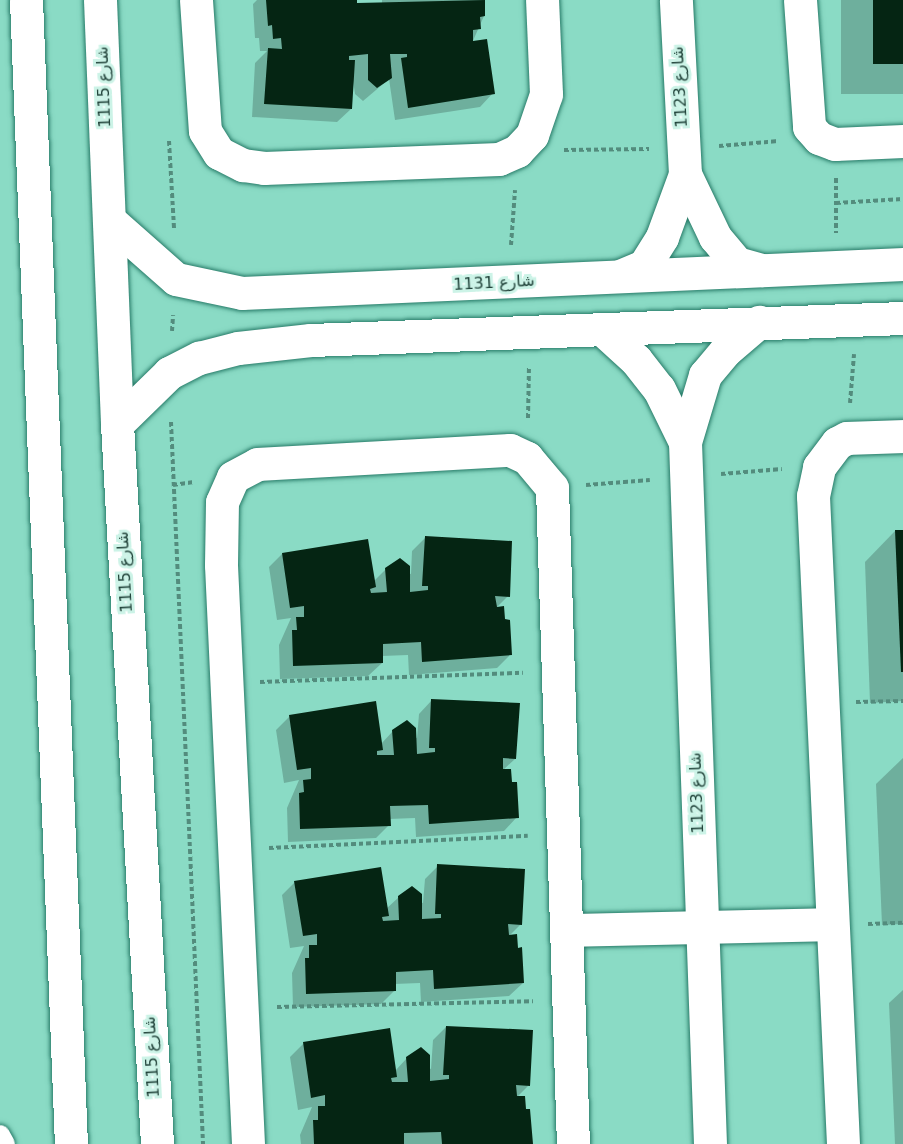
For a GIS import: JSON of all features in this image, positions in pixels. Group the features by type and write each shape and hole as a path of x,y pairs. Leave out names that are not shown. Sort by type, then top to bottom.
{"street":[{"path":"26,0 70,1144"},
{"name":"شارع 1115","path":"100,0 117,424 157,1144"},
{"path":"196,0 205,131 219,153 243,165 264,168 499,159 517,151 532,135 546,94 542,0"},
{"name":"شارع 1123","path":"620,276 644,266 671,217 685,174 676,0"},
{"path":"800,0 809,127 819,138 835,144 903,141"},
{"name":"شارع 1123","path":"685,174 715,237 737,263 762,270"},
{"name":"شارع 1131","path":"109,220 176,279 242,293 903,264"},
{"path":"117,424 169,373 199,358 238,348 311,340 903,318"},
{"name":"شارع 1123","path":"710,1144 685,442 705,375 725,351 759,322"},
{"name":"شارع 1123","path":"602,329 636,360 659,389 685,442"},
{"path":"843,1144 820,704 814,480 827,452 847,438 903,436"},
{"path":"248,1144 227,684 222,502 233,477 257,464 510,450 527,458 552,488 565,834 573,1144"},
{"path":"568,930 832,924"}],"lane":[{"path":"0,1135 5,1144"}],"path":[{"path":"169,130 176,279 169,373 203,1144"},
{"path":"836,203 903,200"},
{"path":"227,684 559,672"},
{"path":"820,704 903,701"},
{"path":"234,850 565,834"},
{"path":"242,1008 570,1000"}],"building":[{"path":"266,0 357,0 357,3 485,0 485,16 480,17 481,29 473,30 473,41 487,39 495,94 408,108 401,58 407,57 407,54 390,54 392,78 377,88 368,80 368,54 349,56 349,60 355,60 352,109 264,104 268,48 282,49 281,38 273,39 272,25 268,26"},
{"path":"873,0 903,0 903,64 873,64"},
{"path":"895,530 903,530 903,672 901,672"},
{"path":"425,536 512,541 510,597 495,596 497,607 504,606 505,619 510,620 512,655 422,662 421,642 383,644 383,663 293,666 292,630 297,630 296,617 304,617 304,606 290,608 282,553 368,539 376,587 370,589 371,593 387,592 385,568 400,558 410,566 410,592 428,590 428,586 422,586"},
{"path":"431,699 520,703 516,759 503,758 503,769 511,769 512,782 517,782 519,818 429,824 428,805 390,806 391,826 300,829 299,793 304,792 303,780 311,779 311,768 297,770 289,715 376,701 383,750 377,751 377,755 394,755 392,730 407,720 416,728 417,754 435,752 435,748 429,748"},
{"path":"437,864 525,869 522,925 508,924 509,935 517,934 518,948 522,947 524,983 434,989 433,970 396,972 396,991 306,994 305,958 309,958 309,945 317,945 317,934 303,936 294,881 381,867 389,916 382,917 383,921 399,920 398,896 412,886 422,894 422,919 441,918 441,914 435,914"},
{"path":"446,1026 533,1030 530,1086 516,1085 517,1096 525,1096 526,1109 530,1109 533,1144 442,1144 441,1132 404,1133 404,1144 314,1144 313,1120 318,1120 318,1106 325,1106 325,1095 311,1098 303,1042 390,1028 397,1077 391,1078 392,1082 408,1082 406,1057 421,1047 430,1055 430,1081 449,1079 449,1075 443,1075"}]}
